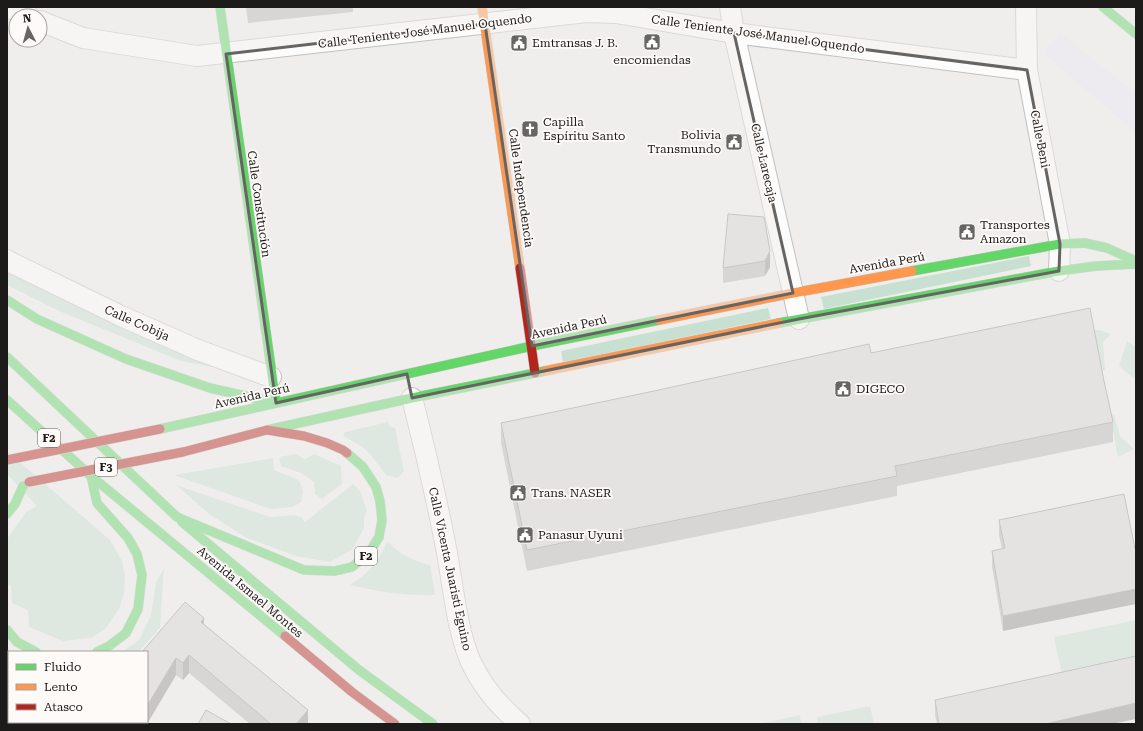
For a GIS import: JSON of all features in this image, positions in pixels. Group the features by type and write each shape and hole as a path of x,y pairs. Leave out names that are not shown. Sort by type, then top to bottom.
{"main road":[{"name":"Calle Constitución","path":"220,7 276,404"},
{"path":"1103,7 1136,34"},
{"name":"Calle Independencia","path":"484,15 535,373"},
{"name":"Avenida Perú","path":"26,484 183,452 267,430 532,346 793,293 1060,244 1085,243 1107,248 1136,263"},
{"name":"Avenida Perú","path":"7,460 276,404 409,385 535,373 798,319 1059,271 1136,263"},
{"path":"7,300 37,319 126,359 210,388 276,404"},
{"name":"F2","path":"7,357 177,518 304,570 335,571 352,567 369,553 379,537 382,520 380,501 376,487 362,467 343,450 304,436 267,430"},
{"name":"F2","path":"7,400 91,476"},
{"path":"91,476 97,503 128,538 137,554 142,575 138,609 126,633 109,646 99,651"},
{"name":"Avenida Ismael Montes","path":"91,476 352,692 395,724"},
{"path":"7,514 16,504 26,484"},
{"name":"F3","path":"12,490 26,484"},
{"name":"Avenida Ismael Montes","path":"177,518 358,670 422,718 433,724"},
{"path":"7,630 17,642 34,651"}],"street":[{"name":"Calle Larecaja","path":"730,7 734,33 798,319"},
{"name":"Calle Beni","path":"1026,7 1027,70 1060,244 1059,271"},
{"name":"Calle Teniente José Manuel Oquendo","path":"48,24 83,38 196,56 226,54 484,15 587,12 616,13 734,33 1027,70"},
{"name":"Calle Cobija","path":"7,260 12,264 121,316 198,350 271,377"},
{"name":"Calle Vicenta Juaristi Eguino","path":"409,385 445,545 458,612 470,659 490,693 520,724"}],"highlighted area":[{"path":"485,24 532,346 793,293 734,33 1027,70 1060,244 1059,271 799,319 412,398 407,374 276,403 226,54"}],"shaded area":[{"path":"1060,32 1136,94 1136,133 1043,53"}],"green space":[{"path":"1029,256 1031,266 824,309 821,297"},
{"path":"7,271 114,323 223,369 181,361 59,311 7,285"},
{"path":"768,308 771,319 563,362 561,351"},
{"path":"1093,330 1100,330 1111,334 1103,342 1105,370 1101,371"},
{"path":"1127,341 1136,347 1136,375 1133,378 1119,366"},
{"path":"1114,415 1120,436 1134,449 1118,457 1110,416"},
{"path":"388,422 389,426 395,428 404,471 398,478 386,475 370,454 361,446 343,436 345,432"},
{"path":"7,451 110,540 122,561 125,576 124,593 119,609 105,629 91,638 63,641 29,627 28,610 12,603 11,586 7,585 7,539 26,512 37,506 7,474"},
{"path":"295,454 305,459 314,454 341,466 342,484 322,499 315,494 314,482 301,473 281,466 279,457"},
{"path":"273,458 274,470 297,479 300,482 303,491 301,502 293,507 270,509 174,475"},
{"path":"353,484 360,491 367,510 364,519 364,528 353,549 330,562 296,556 247,538 209,514 176,485 270,517 294,515 301,517 305,522"},
{"path":"389,543 408,557 430,565 435,595 392,593 350,585 362,577 371,568 386,544"},
{"path":"164,568 160,628 140,651 123,651 139,640 151,615 156,583"},
{"path":"1136,620 1136,670 1064,685 1054,637"},
{"path":"7,647 10,651 8,651 8,723 24,723 7,724"},
{"path":"870,706 874,724 818,724 817,717"},
{"path":"800,715 801,724 758,724"}],"building":[{"path":"728,214 764,217 770,251 765,261 723,268"},
{"path":"1090,308 1113,422 895,466 897,476 527,550 501,423 869,344 871,353"},
{"path":"1124,494 1136,549 1136,589 1003,616 992,551 1005,548 999,520"},
{"path":"185,602 204,618 201,622 308,710 296,724 271,724 189,655 183,663 176,658 148,704 148,651 143,651"},
{"path":"1136,656 1136,703 1045,724 939,724 935,700"},
{"path":"206,710 231,724 198,724"},
{"path":"143,723 145,724 60,724"}],"traffic: fast":[{"path":"220,7 276,403"},
{"path":"1103,7 1136,34"},
{"path":"912,271 1060,244 1085,243 1107,248 1136,261"},
{"path":"779,323 1059,271 1096,266 1136,264"},
{"path":"7,300 37,319 126,359 210,388 276,403"},
{"path":"160,429 532,346 659,320"},
{"path":"7,357 177,517 304,570 335,571 352,567 369,553 379,537 382,520 380,501 376,487 363,467 347,453"},
{"path":"267,430 545,371"},
{"path":"7,400 91,476 285,636"},
{"path":"91,476 97,503 128,538 137,554 142,575 138,609 126,633 109,646 99,651"},
{"path":"7,514 15,504 23,486"},
{"path":"182,522 359,670 433,724"},
{"path":"7,630 17,642 34,651"}],"traffic: slow":[{"path":"482,7 520,268"},
{"path":"659,320 912,271"},
{"path":"545,371 779,323"}],"traffic: jam":[{"path":"520,268 535,373"},
{"path":"7,460 160,429"},
{"path":"183,452 267,430 304,436 327,443 347,453"},
{"path":"29,482 183,452"},
{"path":"285,636 352,692 395,724"}],"place":[{"name":"encomiendas","path":"652,42"},
{"name":"Emtransas J. B.","path":"519,43"},
{"name":"Capilla Espíritu Santo","path":"530,129"},
{"name":"Bolivia Transmundo","path":"734,142"},
{"name":"Transportes Amazon","path":"967,232"},
{"name":"DIGECO","path":"843,389"},
{"name":"Trans. NASER","path":"518,493"},
{"name":"Panasur Uyuni","path":"525,535"}]}
